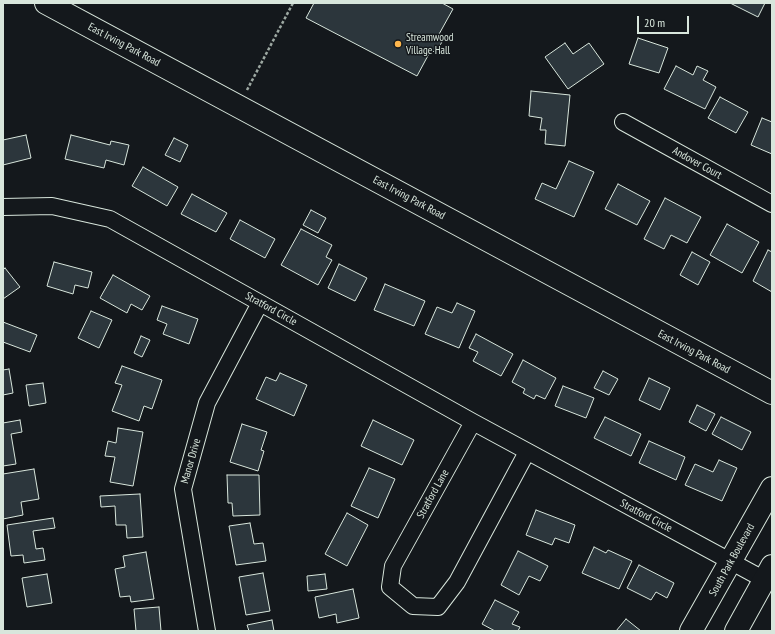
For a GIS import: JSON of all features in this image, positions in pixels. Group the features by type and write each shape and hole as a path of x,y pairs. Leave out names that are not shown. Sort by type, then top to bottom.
{"main road":[{"name":"East Irving Park Road","path":"46,3 772,394"},
{"name":"South Park Boulevard","path":"690,631 731,562 772,488"},
{"path":"736,631 768,573"}],"street":[{"name":"Andover Court","path":"623,122 772,204"},
{"name":"Stratford Circle","path":"3,207 52,206 110,219 527,452 731,562 768,573"},
{"name":"Manor Drive","path":"207,631 183,489 207,403 260,303"},
{"name":"Stratford Lane","path":"473,422 393,566 390,586 413,606 438,607 457,582 527,452"}],"path":[{"path":"238,106 293,3"}],"building":[{"name":"Streamwood Village Hall","path":"314,3 442,3 453,9 438,36 444,38 436,53 431,50 417,76 306,18"},
{"path":"730,3 765,3 758,17"},
{"path":"638,38 668,48 659,73 629,64"},
{"path":"565,43 573,54 589,43 604,64 568,89 545,57"},
{"path":"676,66 693,75 697,66 708,71 703,80 716,87 705,109 664,89"},
{"path":"531,91 570,95 565,146 545,144 546,130 540,130 542,118 529,116"},
{"path":"720,97 748,112 736,133 708,118"},
{"path":"762,118 772,122 772,154 751,145"},
{"path":"26,135 31,158 3,165 3,140"},
{"path":"71,135 110,145 111,141 129,145 124,165 106,160 104,168 65,159"},
{"path":"174,138 188,145 180,162 165,155"},
{"path":"569,161 594,172 574,217 535,199 542,183 556,189"},
{"path":"143,167 178,187 167,206 132,186"},
{"path":"618,184 650,201 637,225 605,209"},
{"path":"192,194 227,213 216,232 181,214"},
{"path":"665,198 701,217 687,243 671,235 664,249 644,239"},
{"path":"311,210 326,218 318,233 303,225"},
{"path":"240,220 275,239 265,258 230,239"},
{"path":"727,224 759,242 742,273 710,255"},
{"path":"301,229 332,245 326,257 332,260 318,285 281,265"},
{"path":"768,250 772,252 772,292 753,281"},
{"path":"692,252 710,262 698,285 680,275"},
{"path":"54,262 92,272 88,288 75,285 73,294 47,286"},
{"path":"339,264 367,278 355,301 328,288"},
{"path":"5,268 20,287 3,299 3,270"},
{"path":"113,275 150,296 142,310 131,304 127,313 100,298"},
{"path":"385,284 425,301 414,326 374,310"},
{"path":"457,303 475,311 459,348 425,334 437,307 452,313"},
{"path":"162,306 198,319 189,344 163,334 167,324 157,320"},
{"path":"91,311 112,320 99,348 78,338"},
{"path":"3,322 37,335 30,352 3,342"},
{"path":"476,334 513,354 501,376 473,361 478,352 469,348"},
{"path":"141,336 150,340 142,357 134,353"},
{"path":"523,360 556,378 545,399 536,395 534,399 523,393 525,389 512,382"},
{"path":"122,366 162,380 152,409 144,406 139,421 112,411 122,385 115,383"},
{"path":"9,369 13,393 3,395 3,370"},
{"path":"603,371 618,379 609,395 594,388"},
{"path":"280,373 307,385 294,416 256,399 266,377 276,381"},
{"path":"649,378 670,388 660,410 639,400"},
{"path":"43,383 46,403 29,406 26,385"},
{"path":"563,386 594,398 586,418 555,406"},
{"path":"697,405 715,414 706,431 689,422"},
{"path":"605,417 641,434 631,456 594,438"},
{"path":"721,417 751,432 742,450 712,434"},
{"path":"20,420 22,432 11,434 16,464 3,466 3,423"},
{"path":"373,420 414,440 402,465 361,446"},
{"path":"242,424 267,432 261,450 264,451 258,471 230,462"},
{"path":"118,428 143,432 133,486 110,482 115,457 105,456 108,441 116,443"},
{"path":"649,441 685,457 676,480 639,463"},
{"path":"719,460 737,468 722,501 685,485 695,464 713,472"},
{"path":"369,468 395,479 378,518 351,506"},
{"path":"34,469 39,499 21,502 23,515 3,519 3,474"},
{"path":"227,475 259,475 260,515 233,516 232,503 228,503"},
{"path":"140,494 143,537 127,538 126,525 116,525 115,506 101,507 100,496"},
{"path":"536,510 575,525 569,543 555,538 552,545 526,535"},
{"path":"347,513 368,525 347,566 325,554"},
{"path":"53,518 55,528 33,531 36,549 43,548 45,560 24,563 23,555 11,556 7,525"},
{"path":"250,523 254,544 263,543 266,561 236,565 229,526"},
{"path":"594,547 606,553 608,550 632,561 619,589 582,573"},
{"path":"518,551 548,566 540,581 529,576 519,595 501,585"},
{"path":"146,552 154,599 131,602 130,596 120,597 115,569 125,567 123,556"},
{"path":"639,565 674,583 667,598 656,592 651,600 627,588"},
{"path":"263,573 270,611 246,615 239,577"},
{"path":"47,574 52,603 27,607 22,578"},
{"path":"325,574 327,589 308,591 307,576"},
{"path":"353,589 359,618 337,623 336,614 319,618 315,597"},
{"path":"495,600 519,612 512,624 520,627 518,631 495,631 482,624"},
{"path":"159,607 161,631 136,631 134,609"},
{"path":"626,619 641,631 616,631"},
{"path":"272,620 274,631 249,631 247,625"}],"place":[{"name":"Streamwood Village Hall","path":"398,44"}]}
